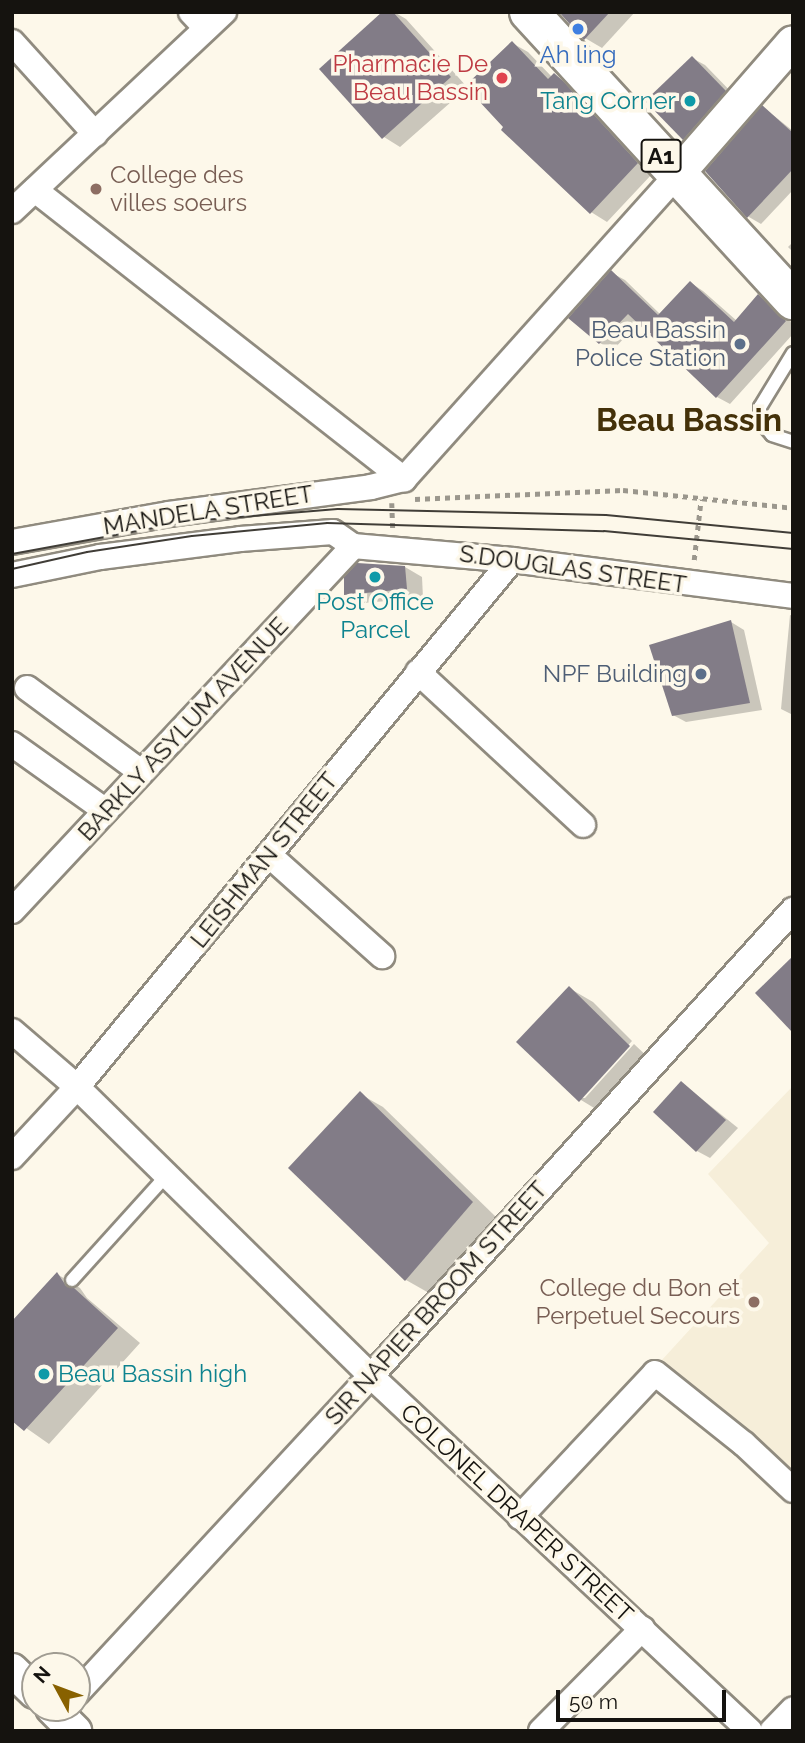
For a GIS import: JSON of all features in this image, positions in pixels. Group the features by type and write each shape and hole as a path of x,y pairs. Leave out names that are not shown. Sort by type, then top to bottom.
{"main road":[{"name":"A1","path":"529,12 793,300"}],"street":[{"path":"12,211 95,134 207,17"},
{"path":"34,190 404,479 793,42"},
{"path":"12,43 95,134"},
{"name":"MANDELA STREET","path":"12,541 169,514 371,487 404,479"},
{"name":"S.DOUGLAS STREET","path":"12,575 100,557 240,539 333,532 362,546 512,560 793,596"},
{"name":"BARKLY ASYLUM AVENUE","path":"12,911 141,772 362,546"},
{"name":"LEISHMAN STREET","path":"12,1157 77,1087 512,560"},
{"path":"418,672 583,825"},
{"path":"27,688 141,772"},
{"path":"12,744 106,811"},
{"path":"269,855 382,956"},
{"name":"SIR NAPIER BROOM STREET","path":"91,1683 793,911"},
{"name":"COLONEL DRAPER STREET","path":"12,1031 77,1087 371,1376 750,1731"},
{"path":"520,1517 655,1373 744,1444 793,1490"},
{"path":"541,1731 642,1629"},
{"path":"772,1731 793,1709"}],"lane":[{"path":"793,354 760,407 760,421 772,435 793,442"},
{"path":"72,1280 167,1175"}],"path":[{"path":"362,546 371,530 393,530 392,500 623,490 793,509"},
{"path":"692,585 701,499"}],"shaded area":[{"name":"College du Bon et Perpetuel Secours","path":"793,1086 793,1482 661,1361 769,1243 708,1174"}],"building":[{"path":"382,12 393,12 451,77 382,139 319,69"},
{"name":"Ah ling","path":"559,12 610,12 584,40"},
{"path":"512,41 548,79 554,73 564,82 638,163 590,214 501,130 503,127 465,86"},
{"name":"Tang Corner","path":"692,56 726,91 683,140 645,101"},
{"path":"762,105 793,133 793,169 747,218 705,171"},
{"path":"611,270 658,315 690,281 734,322 758,294 786,321 716,398 628,314 599,344 568,318"},
{"name":"Post Office Parcel","path":"357,563 405,566 407,589 344,595 344,577"},
{"name":"NPF Building","path":"731,620 750,703 672,716 649,645"},
{"path":"793,956 793,1033 755,993"},
{"path":"569,986 630,1046 579,1102 516,1042"},
{"path":"681,1081 726,1120 696,1152 653,1112"},
{"path":"360,1091 473,1202 405,1281 288,1168"},
{"name":"Beau Bassin high","path":"57,1272 66,1286 74,1288 118,1328 24,1431 12,1421 12,1321"}],"tram line":[{"path":"12,554 192,521 338,509 606,515 793,533"},
{"path":"12,569 87,552 192,536 327,523 604,531 793,549"}],"place":[{"name":"Ah ling","path":"578,29"},
{"name":"Pharmacie De Beau Bassin","path":"502,78"},
{"name":"Tang Corner","path":"690,101"},
{"name":"College des villes soeurs","path":"96,189"},
{"name":"Beau Bassin Police Station","path":"740,344"},
{"name":"Post Office Parcel","path":"375,577"},
{"name":"NPF Building","path":"701,674"},
{"name":"College du Bon et Perpetuel Secours","path":"754,1302"},
{"name":"Beau Bassin high","path":"44,1374"}],"district":[{"name":"Beau Bassin","path":"689,420"}]}
